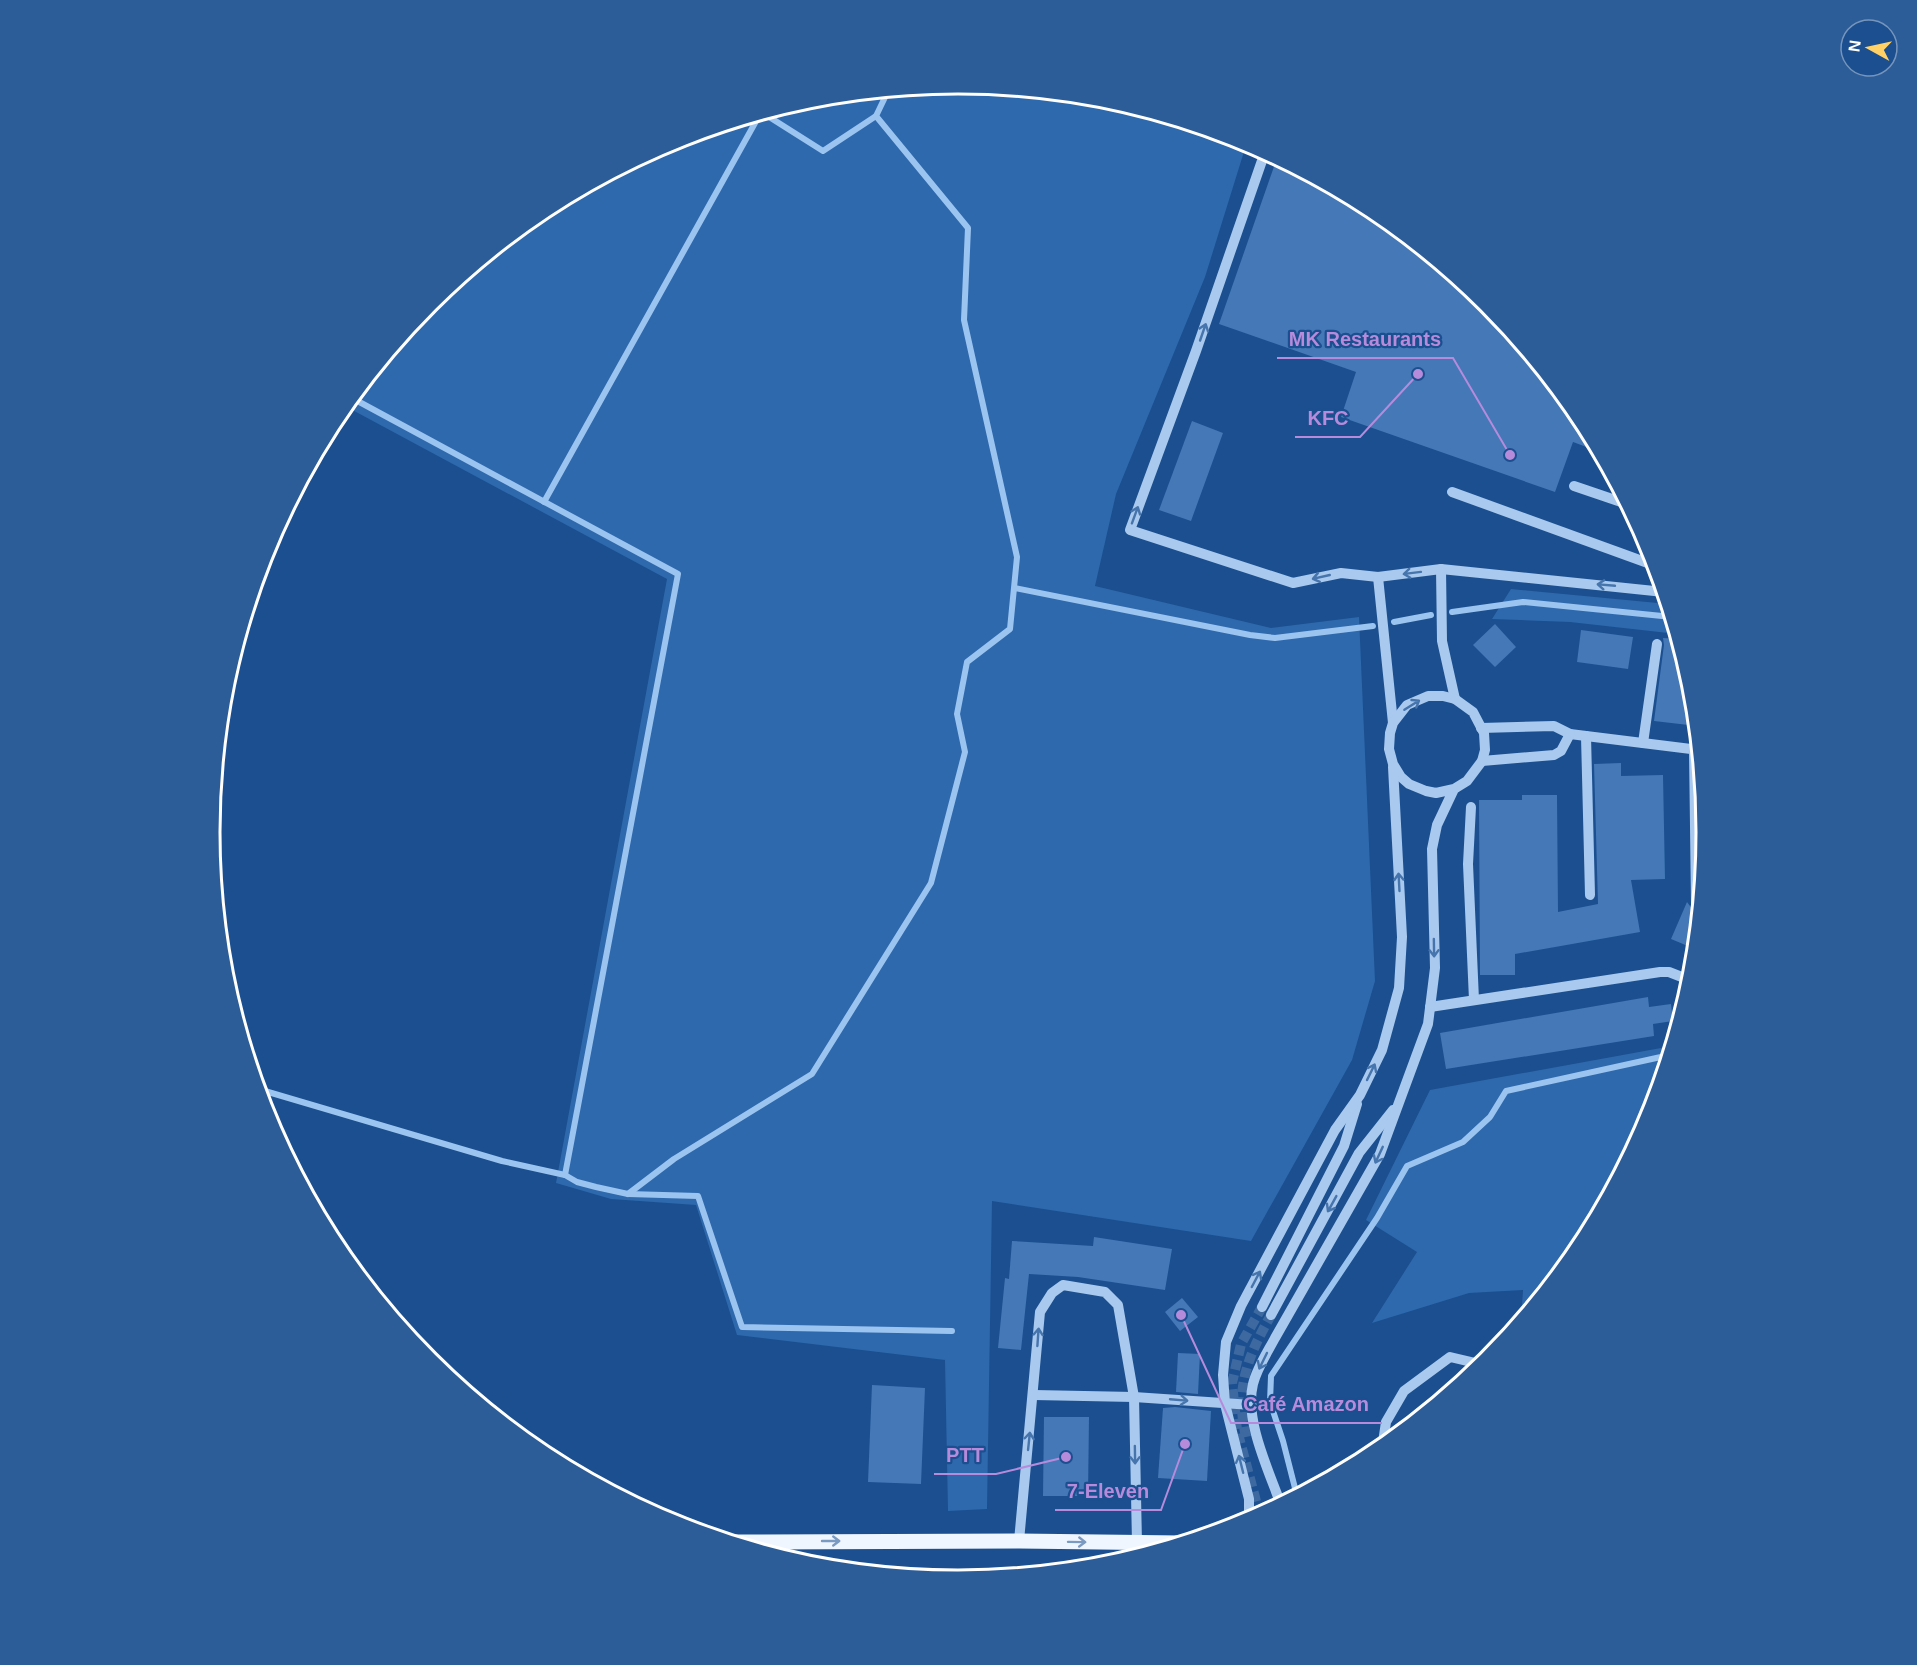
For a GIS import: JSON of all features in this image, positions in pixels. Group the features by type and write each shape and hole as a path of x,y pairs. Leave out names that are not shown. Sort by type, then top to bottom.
{"main road":[{"path":"757,1542 1019,1541 1155,1543"}],"street":[{"path":"1262,161 1196,351 1130,530 1293,583 1341,573 1378,577 1441,569 1656,591"},
{"path":"1574,486 1617,501"},
{"path":"1452,492 1644,562"},
{"path":"1441,569 1442,640 1455,699"},
{"path":"1378,577 1393,723"},
{"path":"1643,743 1657,644"},
{"path":"1393,764 1401,777 1409,784 1426,791 1454,789 1467,781 1482,761 1485,750 1484,733 1473,712 1455,699 1443,696 1428,696 1407,705 1393,723 1389,749 1393,764 1402,937 1399,988 1382,1050 1360,1095 1344,1146 1266,1311 1359,1153 1399,1103"},
{"path":"1481,728 1554,726 1570,734 1691,749"},
{"path":"1482,761 1554,755 1560,751 1570,734"},
{"path":"1586,736 1590,895"},
{"path":"1278,1497 1254,1425 1252,1385 1260,1366 1380,1154 1425,1034 1435,968 1432,849 1437,825 1454,789"},
{"path":"1471,807 1468,864 1473,1000"},
{"path":"1430,1006 1660,972 1669,972 1682,977"},
{"path":"1249,1510 1249,1499 1225,1404 1223,1375 1226,1342 1241,1306 1335,1130 1360,1095"},
{"path":"1019,1541 1040,1312 1052,1293 1063,1286 1105,1292 1118,1305 1134,1396 1137,1543"},
{"path":"1384,1435 1386,1422 1404,1391 1450,1358 1471,1362"},
{"path":"1034,1395 1134,1396 1252,1405"}],"shaded area":[{"path":"958,94 1055,101 1150,120 1244,152 1205,277 1116,494 1095,586 1271,628 1359,617 1375,981 1352,1060 1251,1241 992,1201 987,1509 948,1511 945,1360 737,1335 696,1205 611,1199 556,1183 667,579 353,410 404,346 437,311 509,247 590,193 676,151 767,120 862,101"},
{"path":"1511,589 1659,603 1669,633 1570,622 1492,619"},
{"path":"1664,1047 1640,1115 1598,1202 1572,1243 1522,1308 1523,1290 1469,1293 1372,1323 1417,1252 1366,1220 1430,1090"}],"building":[{"path":"1274,166 1328,193 1369,219 1445,278 1513,346 1544,383 1588,447 1573,442 1555,492 1341,417 1356,372 1219,324"},
{"path":"1192,421 1223,433 1191,521 1159,510"},
{"path":"1495,624 1516,647 1495,667 1473,645"},
{"path":"1581,630 1633,637 1628,669 1577,662"},
{"path":"1663,638 1670,638 1688,725 1654,721"},
{"path":"1621,763 1621,776 1663,775 1665,879 1631,880 1640,932 1515,954 1515,975 1480,975 1479,800 1522,800 1522,795 1557,795 1558,912 1598,904 1594,764"},
{"path":"1687,902 1692,909 1687,946 1671,939"},
{"path":"1648,997 1649,1007 1671,1004 1673,1017 1672,1021 1653,1024 1654,1036 1446,1069 1440,1033"},
{"path":"1094,1237 1172,1249 1165,1290 1078,1277 1029,1274 1021,1350 998,1348 1005,1278 1009,1279 1012,1241 1093,1246"},
{"path":"1182,1298 1198,1317 1180,1331 1165,1312"},
{"path":"1178,1353 1200,1354 1198,1394 1176,1392"},
{"path":"872,1385 925,1388 921,1484 868,1482"},
{"path":"1163,1408 1211,1411 1207,1481 1158,1478"},
{"path":"1044,1417 1089,1417 1088,1496 1043,1496"}],"waterway":[{"path":"628,1194 674,1159 812,1074 931,883 965,752 957,714 967,662 1010,629 1017,557 964,320 968,228 876,116 884,99"},
{"path":"772,119 823,151 876,116"},
{"path":"544,502 755,124"},
{"path":"359,402 678,574 565,1175"},
{"path":"1015,588 1275,638 1373,626"},
{"path":"1452,612 1523,602 1663,616"},
{"path":"1394,622 1431,615"},
{"path":"1295,1489 1270,1402 1271,1376 1377,1218 1407,1166 1463,1142 1490,1117 1506,1091 1661,1057"},
{"path":"268,1092 502,1161 565,1175 577,1182 596,1187 628,1194 698,1196 742,1327 952,1331"}],"tunnel":[{"path":"1257,1507 1237,1430 1232,1383 1241,1344 1262,1307"},
{"path":"1246,1437 1242,1403 1245,1374 1255,1345 1271,1315"}],"place":[{"name":"KFC","path":"1418,374"},
{"name":"MK Restaurants","path":"1510,455"},
{"name":"Café Amazon","path":"1181,1315"},
{"name":"7-Eleven","path":"1185,1444"},
{"name":"PTT","path":"1066,1457"}]}
